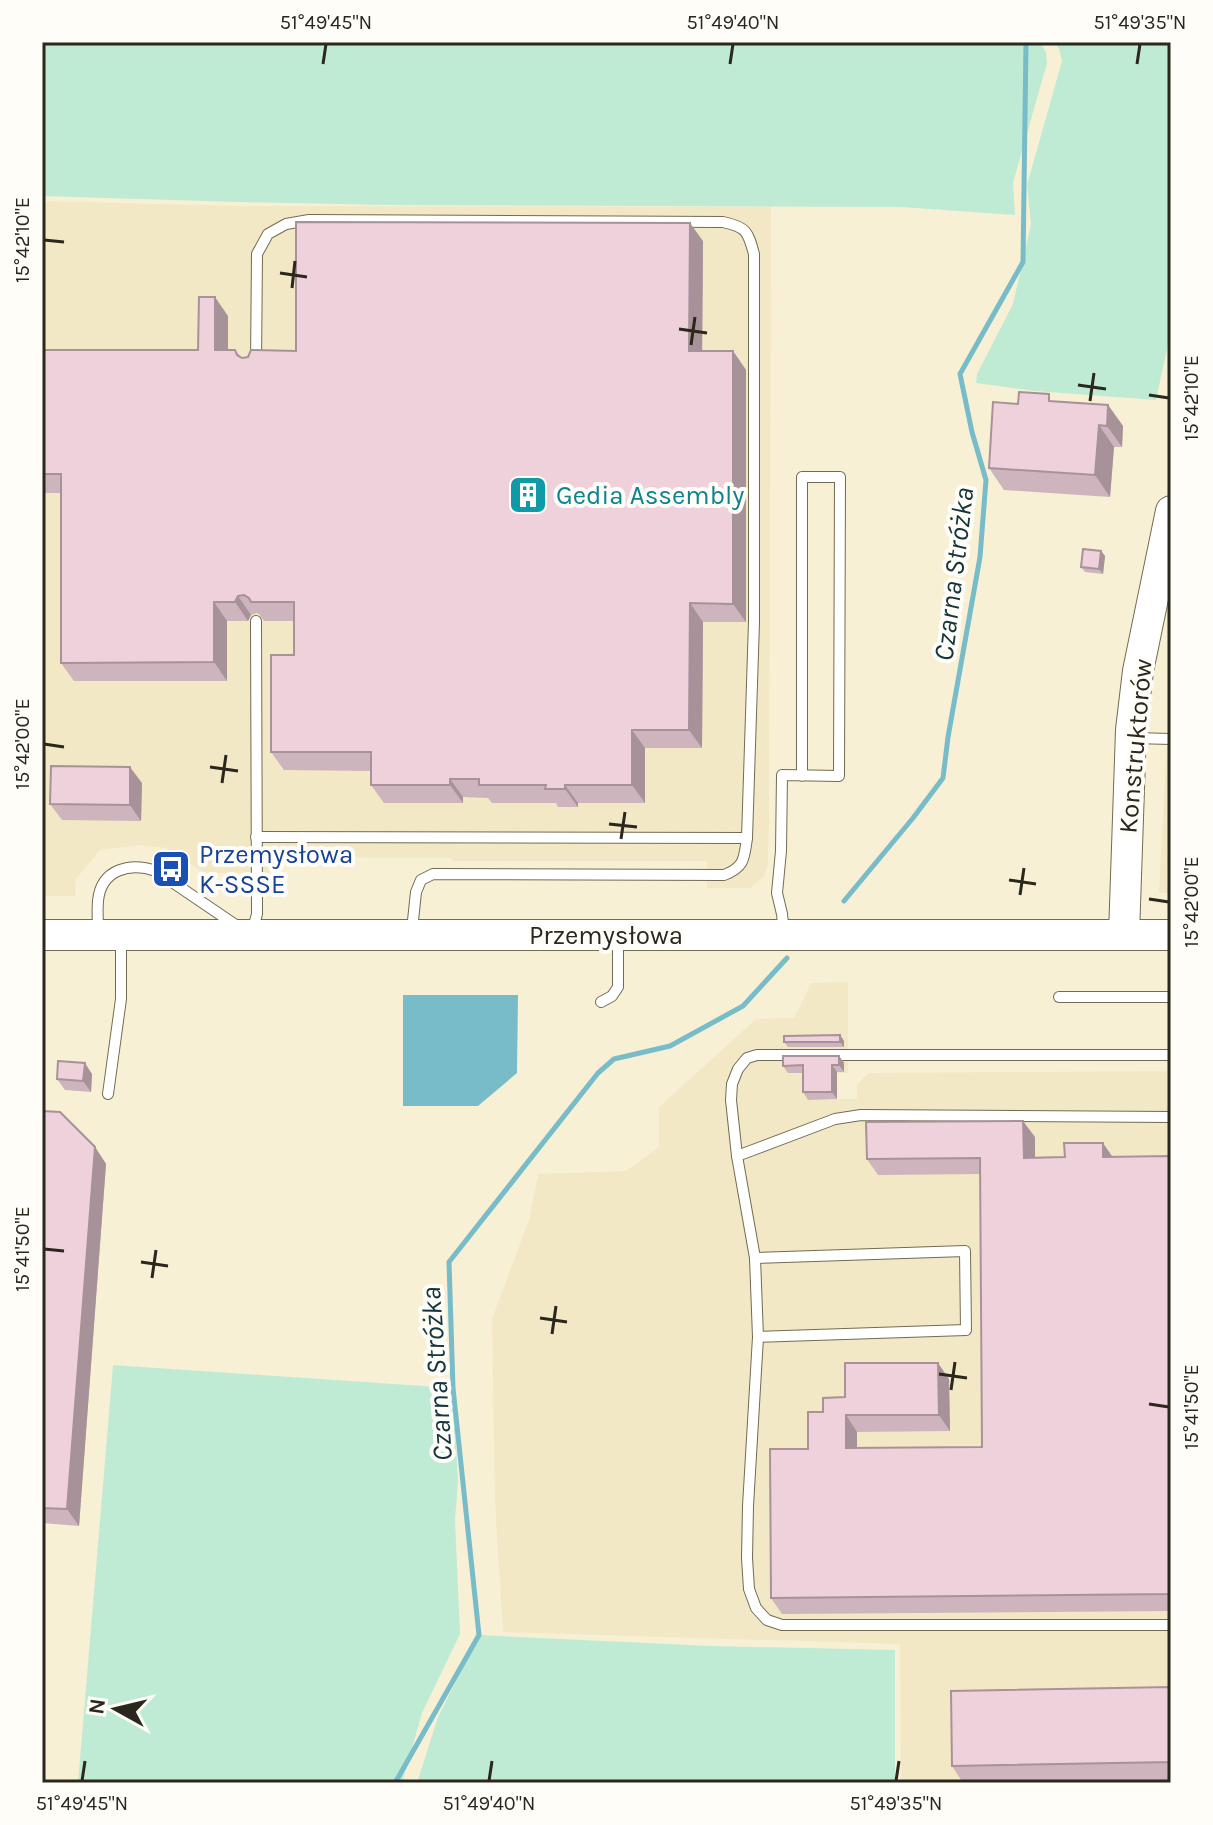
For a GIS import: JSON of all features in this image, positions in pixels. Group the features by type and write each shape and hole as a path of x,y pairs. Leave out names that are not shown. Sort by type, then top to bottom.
{"street":[{"name":"Konstruktorów","path":"1124,935 1131,738 1138,671 1171,511"},
{"name":"Przemysłowa","path":"42,935 1171,935"}],"lane":[{"path":"256,369 257,254 268,234 286,224 309,220 723,222 739,225 749,234 754,254 754,622 744,858 736,870 724,875 433,874 421,880 416,892 412,935"},
{"path":"784,936 777,893 782,775 802,776 839,776 840,477 802,477 802,776"},
{"path":"108,1094 121,999 110,935 98,900 108,876 119,869 131,867 156,871 251,935 257,914 256,621"},
{"path":"1131,738 1171,739"},
{"path":"256,837 747,838"},
{"path":"601,1002 612,996 618,987 618,935"},
{"path":"1059,997 1171,997"},
{"path":"1171,1055 757,1055 747,1058 738,1069 732,1084 731,1100 737,1156 755,1258 758,1337 747,1558 749,1589 756,1608 767,1620 782,1625 1171,1625"},
{"path":"737,1156 835,1119 861,1115 1171,1117"},
{"path":"755,1258 965,1251 966,1330 758,1337"}],"shaded area":[{"path":"42,201 237,206 771,207 769,819 768,864 764,877 750,888 707,888 707,861 453,861 451,858 279,857 269,873 205,873 166,848 140,845 100,850 76,879 75,896 42,896"},
{"path":"1171,693 1171,893 1159,893 1169,702"},
{"path":"848,982 848,1073 837,1073 837,1099 857,1099 857,1085 868,1073 1171,1071 1171,1783 901,1783 900,1644 503,1632 495,1503 492,1319 529,1220 538,1174 626,1171 659,1147 659,1107 756,1019 794,1018 811,983"}],"green space":[{"path":"42,42 1040,42 1046,52 1047,63 1013,183 1015,215 901,207 237,202 42,196"},
{"path":"1055,42 1171,42 1171,330 1156,400 1035,391 976,383 977,374 1013,304 1031,224 1027,185 1062,61"},
{"path":"113,1365 453,1388 460,1634 422,1713 402,1783 78,1783"},
{"path":"479,1635 711,1646 895,1650 895,1783 417,1783 438,1717"}],"water":[{"path":"403,995 518,995 517,1073 478,1106 403,1106"}],"building":[{"path":"296,222 690,223 689,351 733,351 733,604 690,603 689,730 632,730 632,785 565,785 565,789 545,789 546,785 479,785 479,779 450,779 450,785 371,785 371,752 271,752 271,655 294,655 294,602 251,602 244,595 238,596 235,602 214,602 214,662 61,663 61,474 42,474 42,350 198,350 199,297 215,297 215,350 235,350 242,358 248,357 251,350 296,351"},
{"path":"1019,392 1049,394 1049,401 1108,405 1107,426 1099,425 1095,475 989,468 993,402 1018,404"},
{"path":"1083,549 1101,551 1099,569 1081,567"},
{"path":"51,766 130,767 130,805 50,804"},
{"path":"840,1035 840,1042 784,1042 784,1036"},
{"path":"783,1056 839,1056 839,1065 832,1065 832,1092 803,1092 803,1065 783,1066"},
{"path":"58,1061 85,1063 83,1081 57,1079"},
{"path":"42,1111 60,1112 95,1147 67,1509 42,1508"},
{"path":"1023,1121 1024,1158 1065,1157 1064,1143 1103,1143 1103,1157 1171,1156 1171,1594 771,1598 770,1449 808,1449 808,1412 823,1412 823,1398 845,1397 845,1363 938,1363 939,1415 846,1415 846,1448 982,1447 980,1158 867,1159 866,1122"},
{"path":"1171,1687 1171,1762 952,1766 951,1691"}],"waterway":[{"name":"Czarna Stróżka","path":"844,901 943,778 980,557 986,480 960,374 1023,262 1026,42"},
{"name":"Czarna Stróżka","path":"395,1783 479,1635 453,1388 449,1262 598,1073 614,1059 670,1046 743,1006 787,958"}],"place":[{"name":"Gedia Assembly","path":"528,495"},
{"name":"Przemysłowa K-SSSE","path":"171,869"}]}
